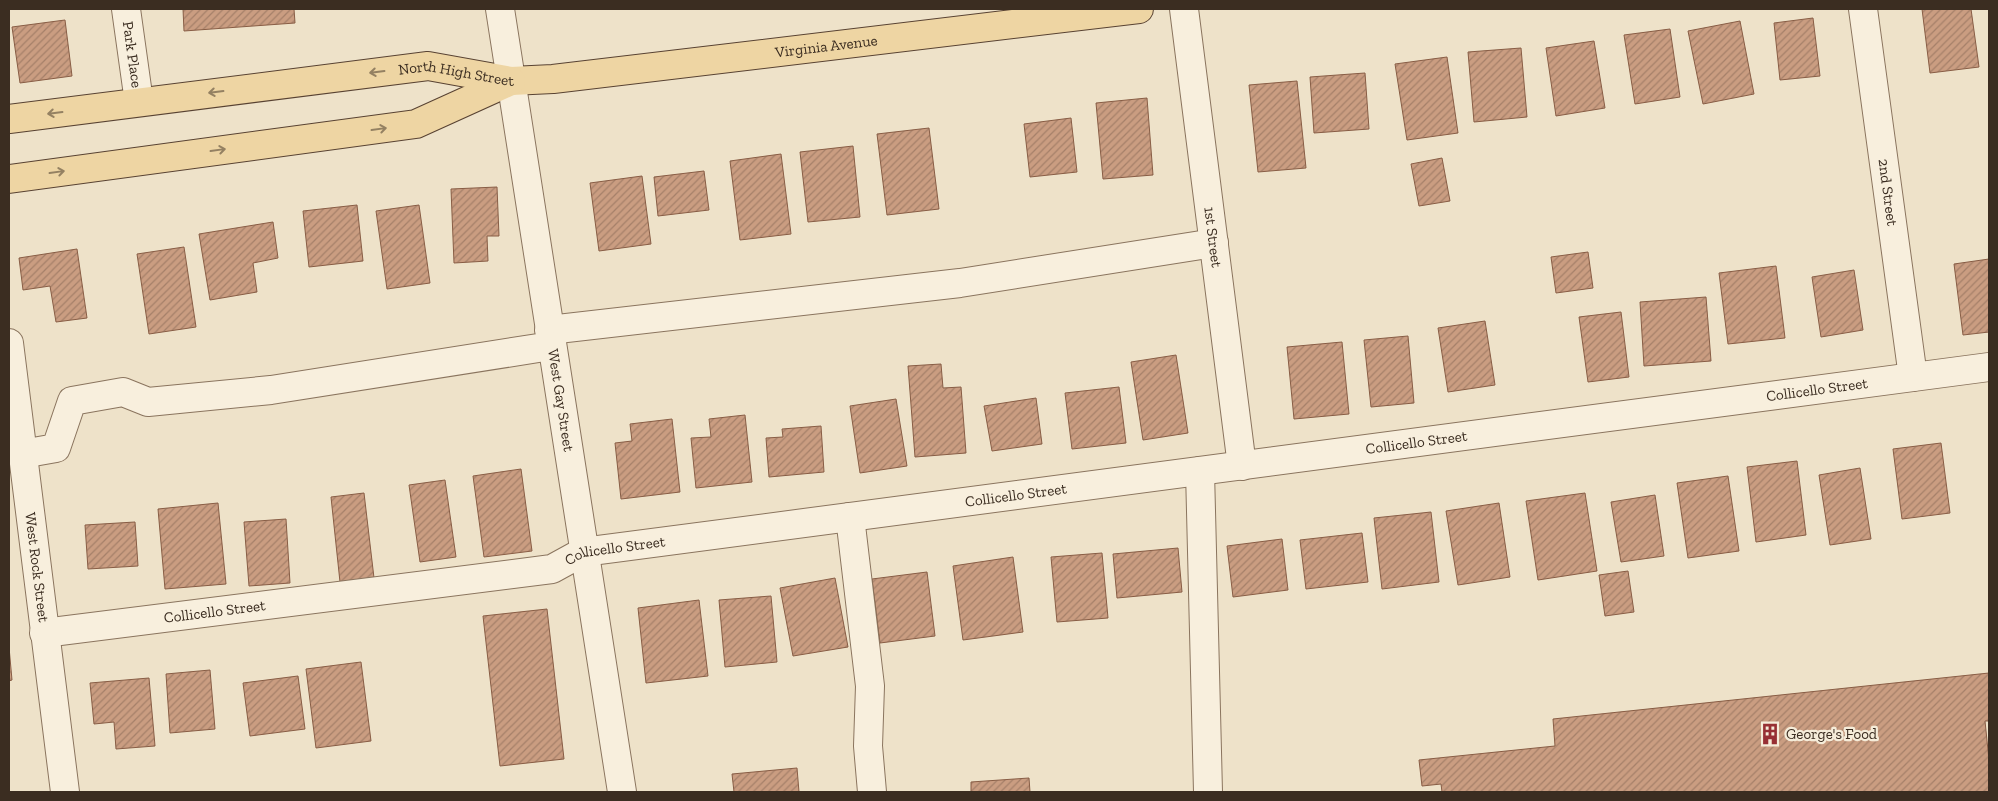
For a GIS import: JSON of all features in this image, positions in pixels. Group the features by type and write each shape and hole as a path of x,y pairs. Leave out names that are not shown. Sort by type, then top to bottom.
{"main road":[{"name":"Virginia Avenue","path":"512,81 553,79 1139,9"},
{"name":"North High Street","path":"9,119 428,66 512,81"},
{"name":"North High Street","path":"9,179 416,124 512,81"}],"street":[{"name":"Park Place","path":"126,9 139,102"},
{"name":"West Gay Street","path":"500,9 583,552 622,792"},
{"name":"1st Street","path":"1184,9 1242,466"},
{"name":"2nd Street","path":"1863,9 1913,377"},
{"path":"22,454 56,448 72,400 123,392 148,402 271,390 550,338 960,283 1214,243"},
{"name":"West Rock Street","path":"9,343 64,792"},
{"name":"Collicello Street","path":"44,633 552,569 583,552 1989,367"},
{"path":"1200,471 1208,792"},
{"path":"850,517 870,686 868,746 872,792"}],"building":[{"path":"183,9 294,9 295,23 184,31"},
{"path":"1922,9 1971,9 1979,67 1930,73"},
{"path":"1813,18 1820,76 1780,80 1774,23"},
{"path":"65,20 72,76 20,83 12,27"},
{"path":"1740,21 1754,94 1703,104 1688,31"},
{"path":"1670,29 1680,97 1635,104 1624,35"},
{"path":"1594,41 1605,108 1556,116 1546,48"},
{"path":"1521,48 1527,117 1474,122 1468,52"},
{"path":"1447,57 1458,133 1407,140 1395,64"},
{"path":"1365,73 1369,129 1314,133 1310,77"},
{"path":"1297,81 1306,168 1258,172 1249,85"},
{"path":"1147,98 1153,175 1103,179 1096,103"},
{"path":"1071,118 1077,172 1030,177 1024,124"},
{"path":"929,128 939,209 887,215 877,134"},
{"path":"853,146 860,217 808,222 800,152"},
{"path":"781,154 791,234 740,240 730,161"},
{"path":"1442,158 1450,201 1419,206 1411,164"},
{"path":"704,171 709,210 658,216 654,177"},
{"path":"642,176 651,244 599,251 590,183"},
{"path":"497,187 499,236 487,236 488,261 454,263 451,189"},
{"path":"357,205 363,261 309,267 303,211"},
{"path":"419,205 430,283 387,289 376,211"},
{"path":"273,222 278,258 253,263 257,292 210,300 199,234"},
{"path":"184,247 196,327 149,334 137,254"},
{"path":"77,249 87,318 56,322 50,286 23,290 19,258"},
{"path":"1588,252 1593,288 1556,293 1551,257"},
{"path":"1989,259 1989,332 1963,335 1954,264"},
{"path":"1776,266 1785,338 1728,344 1719,273"},
{"path":"1854,270 1863,330 1821,337 1812,277"},
{"path":"1706,297 1711,361 1644,366 1640,302"},
{"path":"1621,312 1629,377 1588,382 1579,317"},
{"path":"1485,321 1495,385 1448,392 1438,328"},
{"path":"1408,336 1414,403 1371,407 1364,340"},
{"path":"1342,342 1349,414 1294,419 1287,347"},
{"path":"1176,355 1188,433 1143,440 1131,362"},
{"path":"941,364 943,388 961,387 966,453 915,457 908,366"},
{"path":"1119,387 1126,443 1072,449 1065,393"},
{"path":"1036,398 1042,444 992,451 984,406"},
{"path":"896,399 907,466 860,473 850,406"},
{"path":"745,415 752,482 696,488 691,438 711,437 709,419"},
{"path":"672,419 680,492 621,499 615,443 632,441 630,424"},
{"path":"821,426 824,472 769,477 766,438 783,437 782,429"},
{"path":"1941,443 1950,513 1902,519 1893,449"},
{"path":"1797,461 1806,535 1756,542 1747,467"},
{"path":"1860,468 1871,539 1830,545 1819,475"},
{"path":"521,469 532,551 484,557 473,476"},
{"path":"1728,476 1739,551 1688,558 1677,483"},
{"path":"445,480 456,557 420,562 409,485"},
{"path":"364,493 374,578 340,582 331,497"},
{"path":"1585,493 1597,571 1538,580 1526,501"},
{"path":"1655,495 1664,556 1621,562 1611,502"},
{"path":"218,503 226,584 165,589 158,509"},
{"path":"1499,503 1510,577 1458,585 1446,511"},
{"path":"1431,512 1439,582 1382,589 1374,518"},
{"path":"286,519 290,583 249,586 244,522"},
{"path":"135,522 138,566 88,569 85,525"},
{"path":"1362,533 1368,582 1306,589 1300,540"},
{"path":"1282,539 1288,590 1233,597 1227,546"},
{"path":"1178,548 1182,592 1117,598 1113,554"},
{"path":"1102,553 1108,618 1057,622 1051,557"},
{"path":"1013,557 1023,632 963,640 953,566"},
{"path":"1628,571 1634,612 1605,616 1599,575"},
{"path":"927,572 935,636 880,643 872,579"},
{"path":"835,578 848,647 793,656 780,588"},
{"path":"771,596 777,662 725,667 719,600"},
{"path":"699,600 708,676 646,683 638,608"},
{"path":"547,609 564,759 500,766 483,616"},
{"path":"9,647 12,680 9,681"},
{"path":"361,662 371,741 316,748 306,669"},
{"path":"210,670 215,729 170,733 166,674"},
{"name":"George's Food","path":"1989,673 1989,721 1985,721 1989,760 1989,792 1442,792 1441,784 1422,786 1419,760 1555,746 1553,719"},
{"path":"298,676 305,729 250,736 243,683"},
{"path":"149,678 155,746 116,749 114,722 94,724 90,683"},
{"path":"797,768 799,792 734,792 732,774"},
{"path":"1029,778 1030,792 971,792 971,782"}],"place":[{"name":"George's Food","path":"1770,734"}]}
